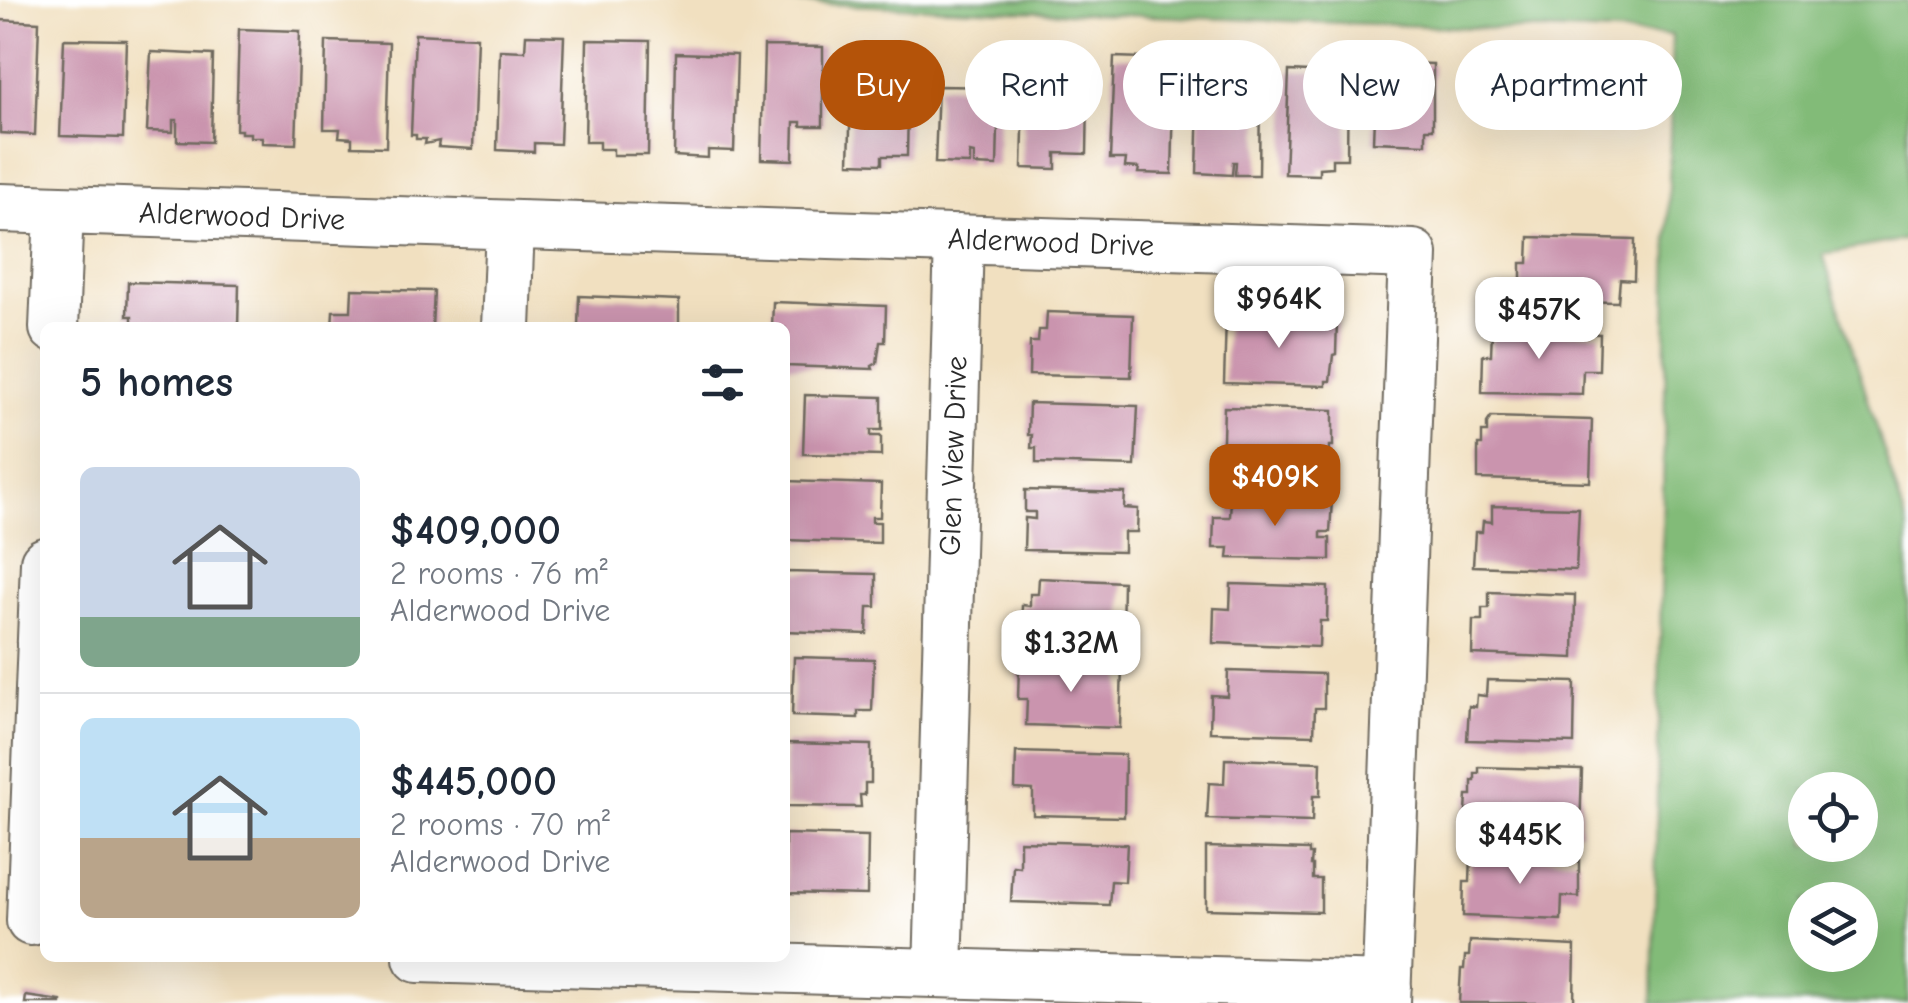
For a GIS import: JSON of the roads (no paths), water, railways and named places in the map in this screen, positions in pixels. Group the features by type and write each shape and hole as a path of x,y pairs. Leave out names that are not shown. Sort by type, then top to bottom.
{"street":[{"name":"Alderwood Drive","path":"0,208 1413,254 1386,995"},
{"path":"54,322 59,210"},
{"path":"506,322 510,225"},
{"name":"Glen View Drive","path":"938,973 959,239"},
{"path":"25,920 40,652"},
{"path":"604,962 938,973 1386,995"}]}
